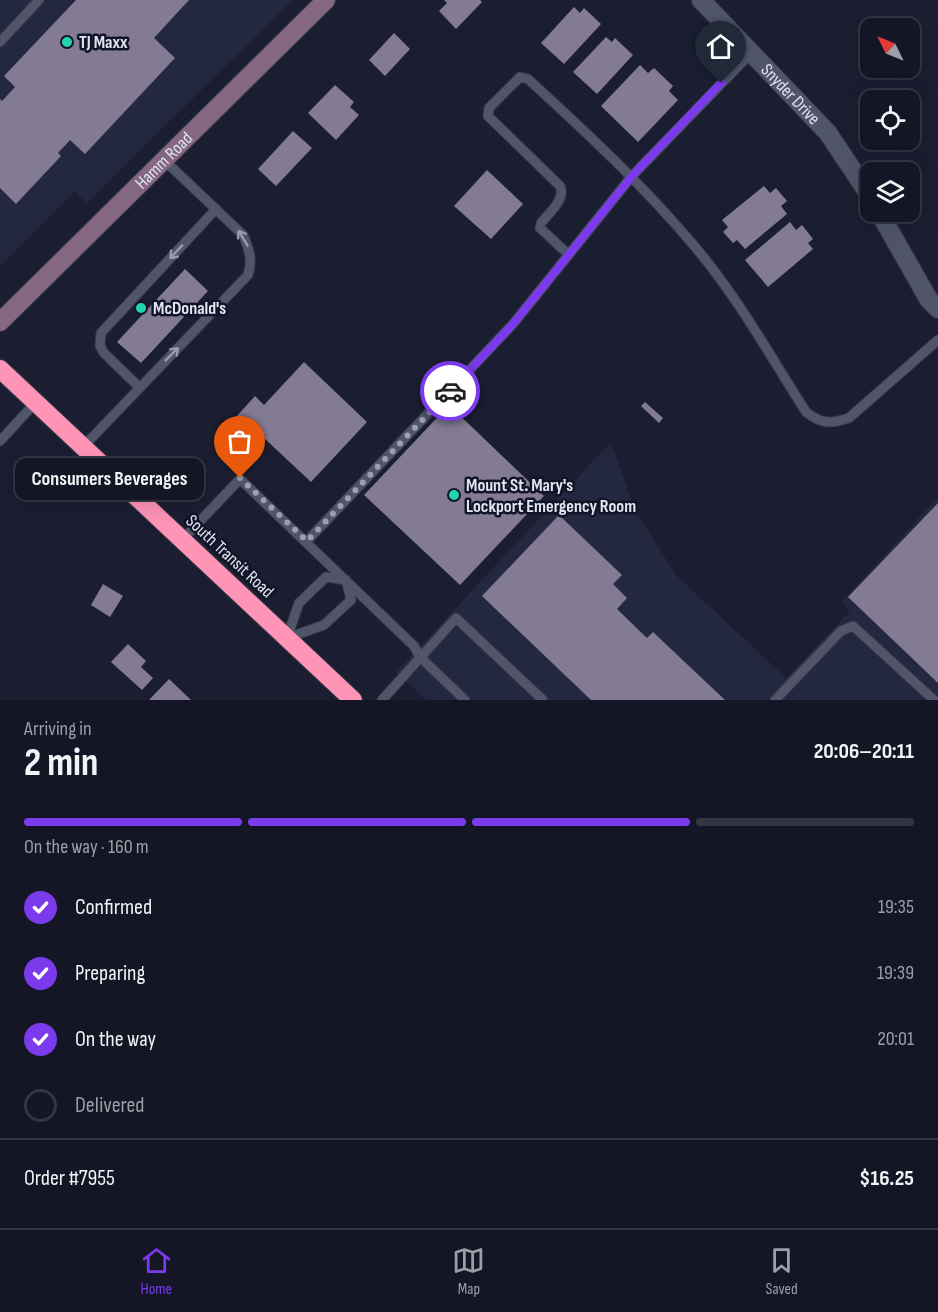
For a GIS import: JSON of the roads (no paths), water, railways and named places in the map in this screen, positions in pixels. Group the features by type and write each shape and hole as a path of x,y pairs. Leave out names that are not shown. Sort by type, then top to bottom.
{"highway":[{"name":"South Transit Road","path":"0,369 353,700"}],"street":[{"name":"Hamm Road","path":"0,322 326,0"},
{"name":"Snyder Drive","path":"701,0 828,134 860,181"},
{"path":"885,222 929,300 938,309"}],"lane":[{"path":"0,42 39,0"},
{"path":"307,541 513,324 632,176 751,52"},
{"path":"569,255 540,228 541,223 561,198 560,186 488,116 489,108 516,79 528,79 632,176 698,249 806,412 818,421 832,423 849,418 938,340"},
{"path":"83,447 248,275 251,260 243,235 164,160"},
{"path":"140,387 104,353 100,346 101,333 216,209"},
{"path":"0,441 36,402"},
{"path":"182,540 240,478 414,646 420,657 465,700"},
{"path":"286,638 299,603 306,596 326,577 346,580"},
{"path":"286,638 324,626 351,600 346,580"},
{"path":"382,700 456,618 543,700"},
{"path":"775,700 841,631 854,626 934,700"}],"place":[{"name":"TJ Maxx","path":"67,42"},
{"name":"McDonald's","path":"141,308"},
{"name":"Consumers Beverages","path":"240,478"},
{"name":"Mount St. Mary's Lockport Emergency Room","path":"454,495"}]}
